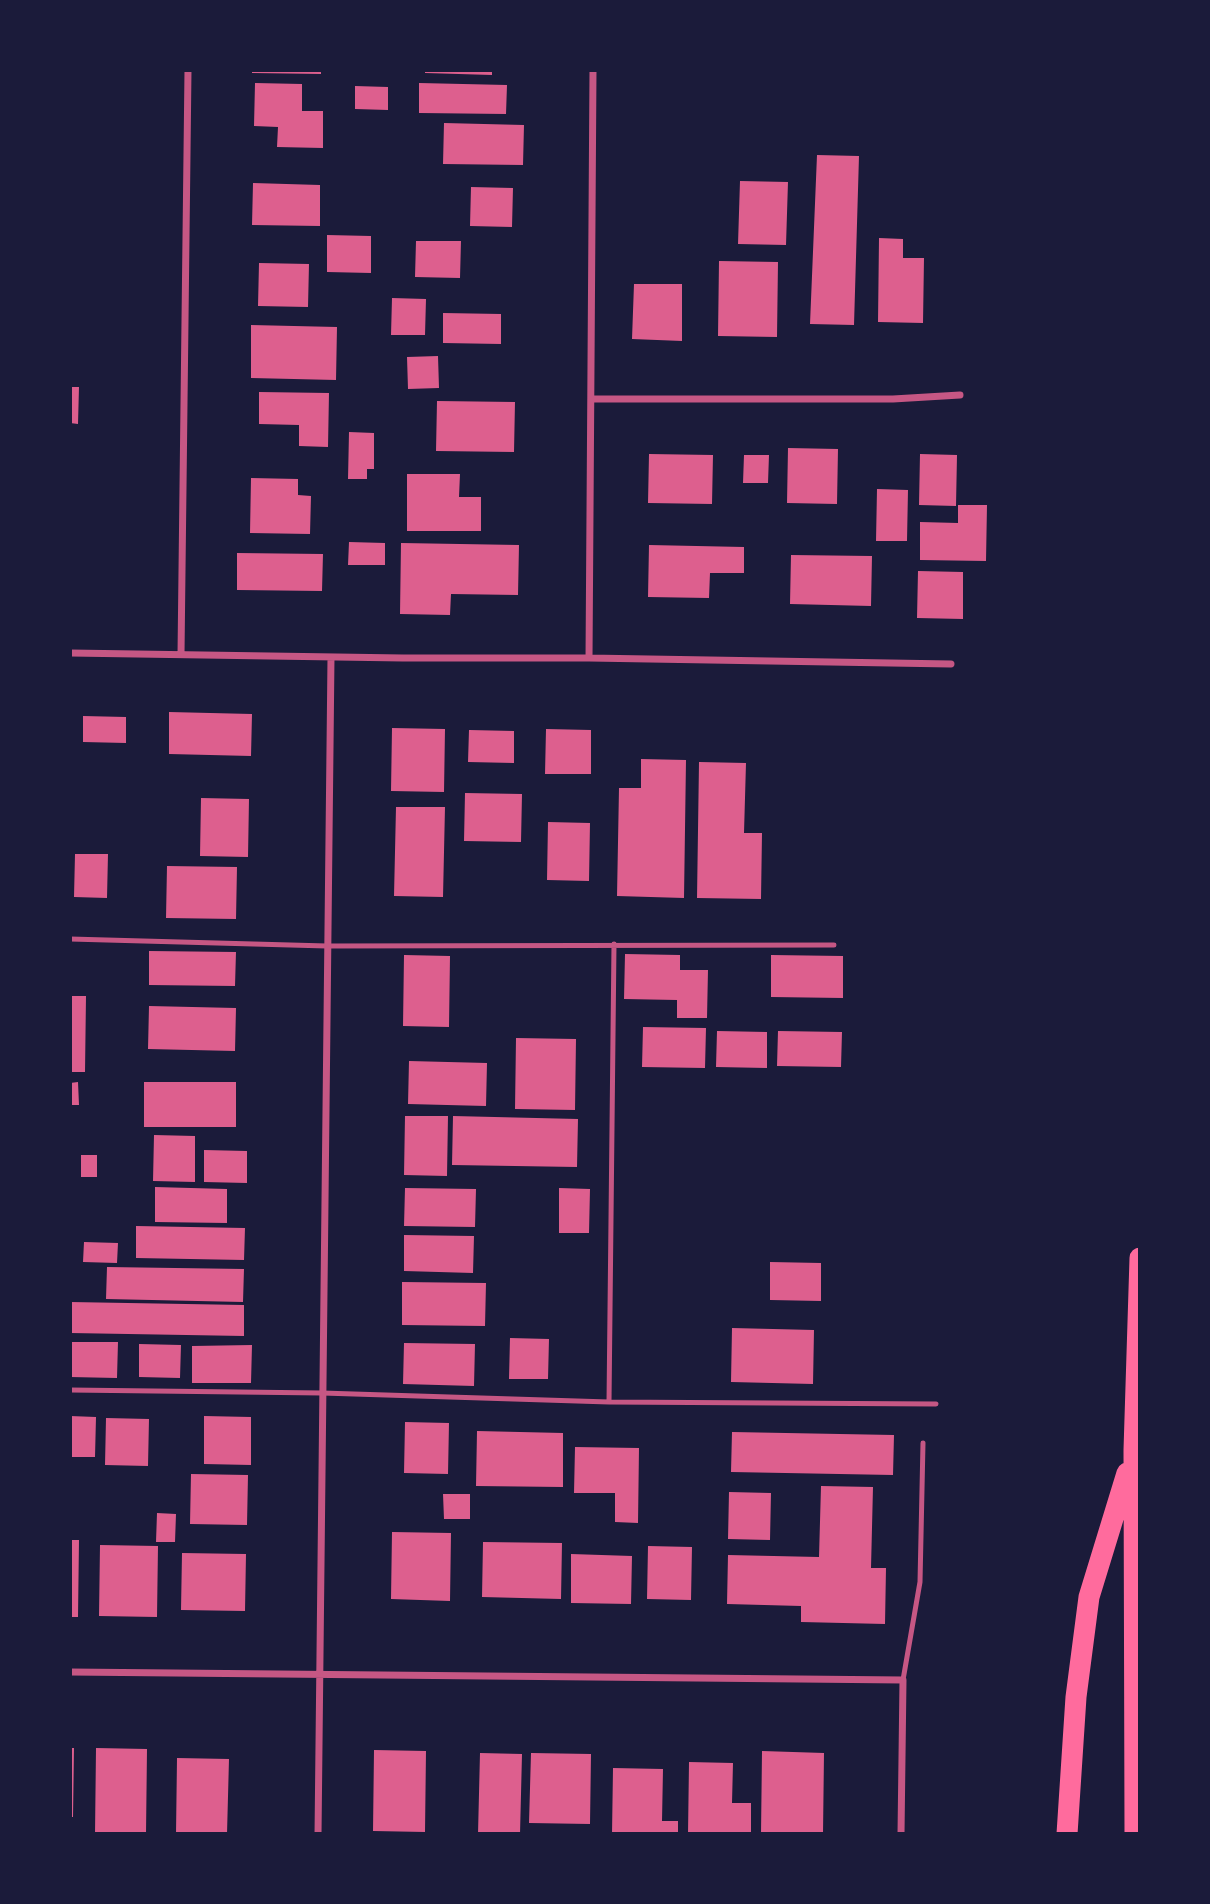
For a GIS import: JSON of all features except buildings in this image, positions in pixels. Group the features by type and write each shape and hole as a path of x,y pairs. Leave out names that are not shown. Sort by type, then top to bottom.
{"highway":[{"path":"1135,1834 1134,1450 1140,1258"},
{"path":"1067,1834 1076,1698 1088,1598 1134,1450"}],"street":[{"path":"181,654 188,70"},
{"path":"589,658 593,70"},
{"path":"591,399 893,399 960,395"},
{"path":"70,653 951,664"},
{"path":"318,1834 331,657"},
{"path":"70,1672 903,1680 901,1834"}],"lane":[{"path":"70,939 327,946 834,945"},
{"path":"609,1402 614,944"},
{"path":"70,1390 322,1393 609,1402 936,1404"},
{"path":"903,1680 920,1582 923,1443"}]}
